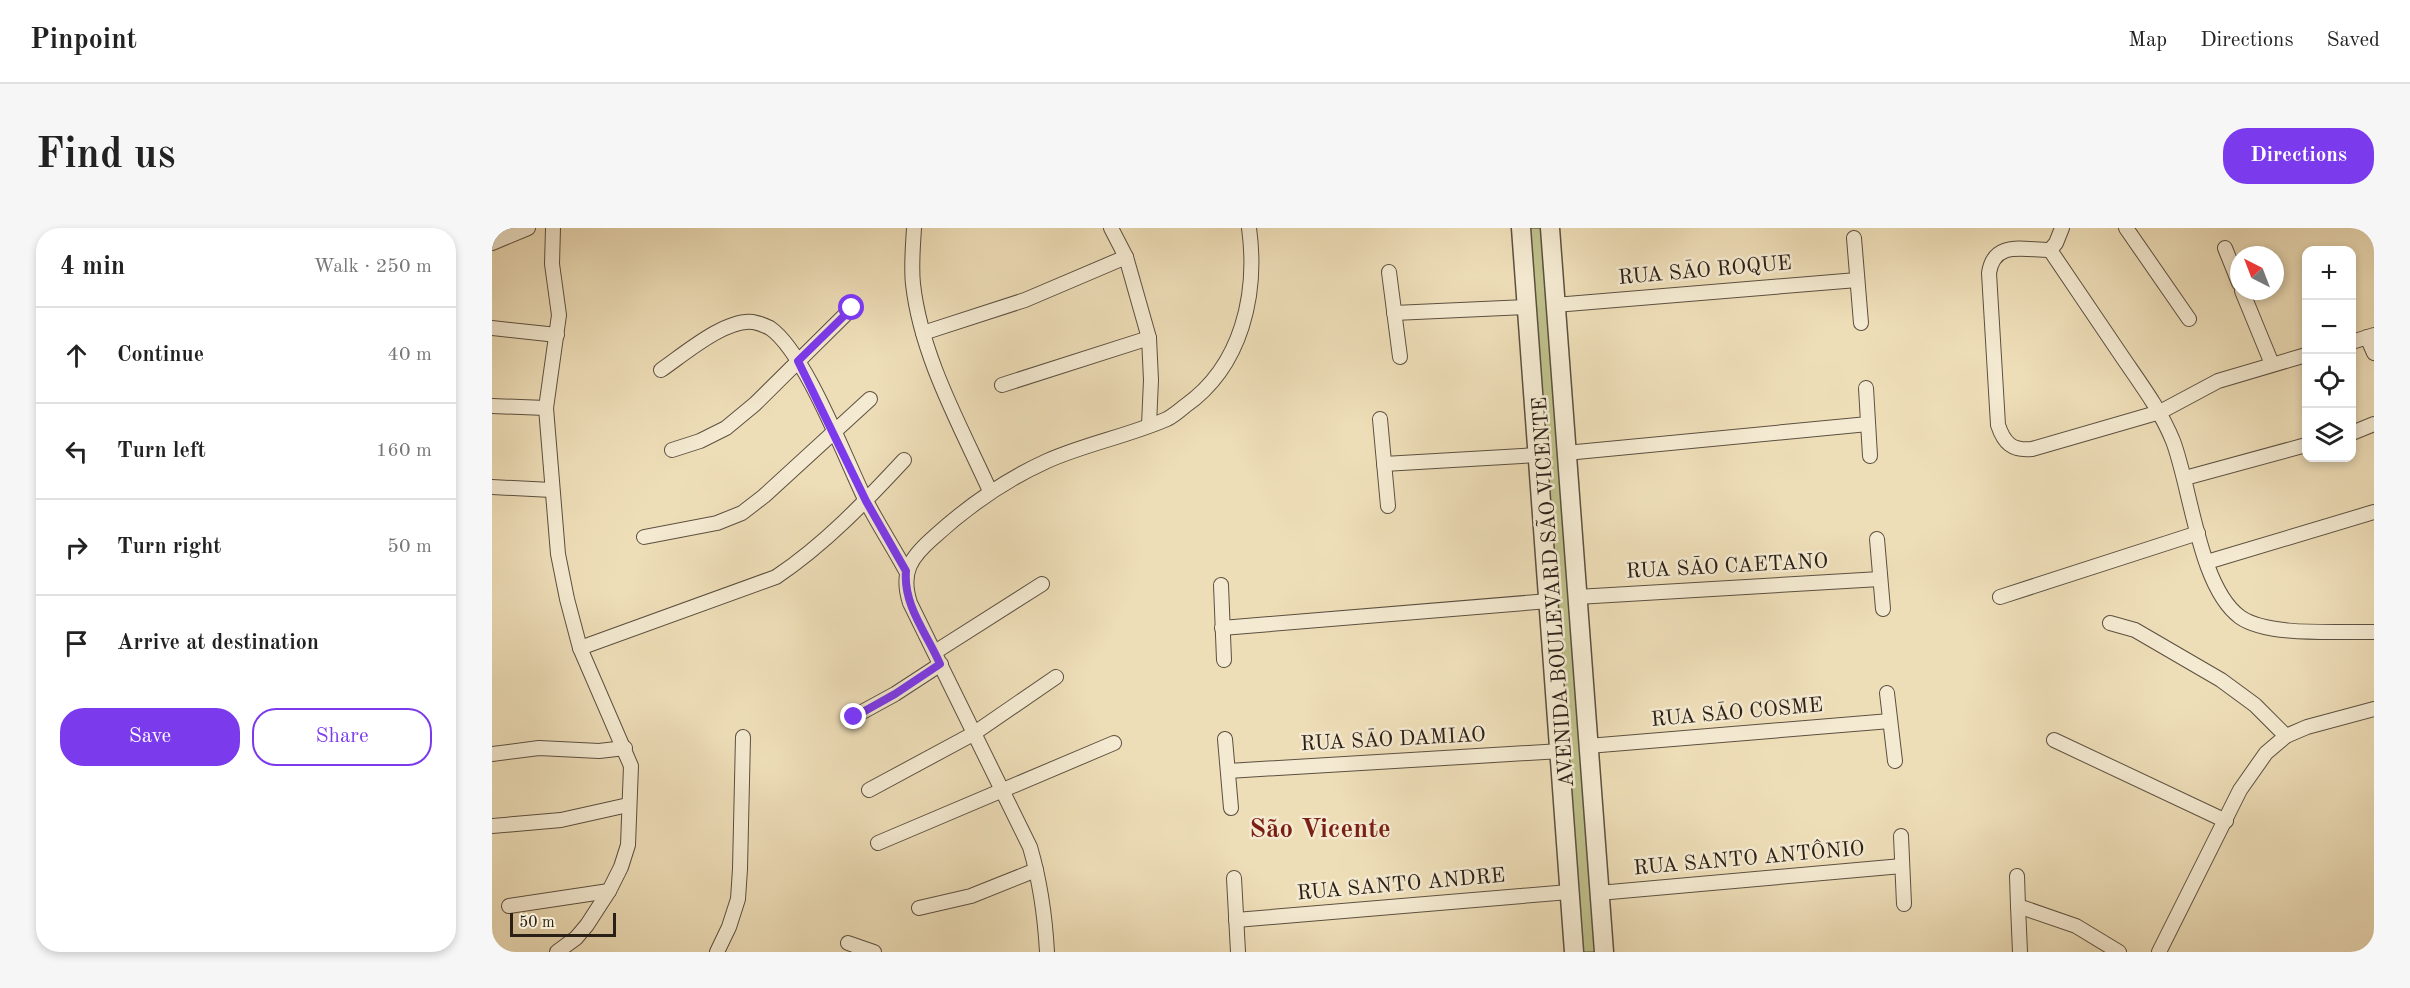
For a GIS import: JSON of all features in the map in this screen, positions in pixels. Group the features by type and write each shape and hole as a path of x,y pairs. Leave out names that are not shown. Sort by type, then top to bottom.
{"street":[{"path":"492,243 528,228"},
{"path":"553,228 552,264 559,315 546,408 558,554 580,648 631,766 628,845 609,891 587,925 576,938 557,952"},
{"path":"914,228 913,283 923,333 945,391 990,491"},
{"path":"1112,228 1126,257 1149,338 1151,380 1149,425"},
{"path":"1047,952 1045,921 1030,847 910,603 905,583 906,571 922,548 990,491 1047,461 1168,418 1197,398 1218,376 1235,346 1250,296 1253,256 1249,228"},
{"name":"AVENIDA BOULEVARD SÃO VICENTE","path":"1521,228 1574,952"},
{"name":"AVENIDA BOULEVARD SÃO VICENTE","path":"1550,228 1604,952"},
{"path":"2050,250 2056,243 2062,228"},
{"path":"2126,228 2189,319"},
{"path":"1854,238 1861,323"},
{"path":"2224,248 2230,262"},
{"path":"2050,250 2003,249 1990,262 1998,425 2002,437 2009,446 2020,450 2032,449 2160,412 2218,381 2302,356"},
{"path":"2050,250 2160,412 2185,478 2207,562 2219,591 2228,605 2254,625 2271,629 2374,633"},
{"path":"923,333 1025,300 1126,257"},
{"path":"1389,272 1400,357"},
{"name":"RUA SĀO ROQUE","path":"1555,305 1857,279"},
{"path":"2246,300 2272,364"},
{"path":"672,450 700,441 726,428 755,404 852,308"},
{"path":"1394,313 1527,308"},
{"path":"661,370 735,323 751,322 769,327 782,339 798,361 866,501 906,571"},
{"path":"492,328 557,335"},
{"path":"2356,341 2371,336 2374,353"},
{"path":"1002,385 1149,338"},
{"path":"1866,388 1870,456"},
{"path":"644,537 717,523 742,513 764,496 870,399"},
{"path":"492,406 546,408"},
{"path":"1380,419 1388,506"},
{"path":"1566,453 1868,424"},
{"path":"2356,431 2374,424"},
{"path":"2185,478 2302,446"},
{"path":"1384,464 1538,455"},
{"path":"580,648 776,577 798,562 866,501 904,460"},
{"path":"492,487 552,490"},
{"path":"2207,562 2374,512"},
{"path":"2000,597 2198,533"},
{"path":"1877,539 1883,609"},
{"name":"RUA SĀO CAETANO","path":"1576,597 1880,579"},
{"path":"854,717 895,694 938,658 1042,584"},
{"path":"1221,585 1224,660"},
{"path":"1222,628 1549,601"},
{"path":"2110,623 2135,630 2222,680 2255,705 2286,736"},
{"path":"869,790 973,734 1056,677"},
{"path":"1887,693 1895,761"},
{"path":"2159,952 2251,772 2266,753 2286,736 2328,720 2374,709"},
{"name":"RUA SĀO COSME","path":"1588,746 1890,721"},
{"path":"717,952 729,927 738,899 743,736"},
{"path":"1226,739 1231,808"},
{"path":"2054,740 2226,821"},
{"path":"878,843 1114,743"},
{"path":"492,754 539,748 599,751 625,748"},
{"name":"RUA SĀO DAMIAO","path":"1228,771 1561,751"},
{"path":"492,826 523,825 628,805"},
{"path":"1900,836 1904,904"},
{"name":"RUA SANTO ANTÔNIO","path":"1599,892 1902,867"},
{"path":"919,908 971,896 1036,870"},
{"path":"2017,876 2020,952"},
{"path":"1234,878 1238,952"},
{"path":"509,906 609,891"},
{"name":"RUA SANTO ANDRE","path":"1236,920 1569,892"},
{"path":"2018,906 2076,926 2119,952"},
{"path":"848,943 874,952"}],"green space":[{"path":"1524,228 1542,228 1602,952 1578,952"}],"district":[{"name":"São Vicente","path":"1320,829"}],"route":[{"path":"852,308 798,361 866,501 906,571 905,583 910,603 940,664 895,694 854,717"}]}
